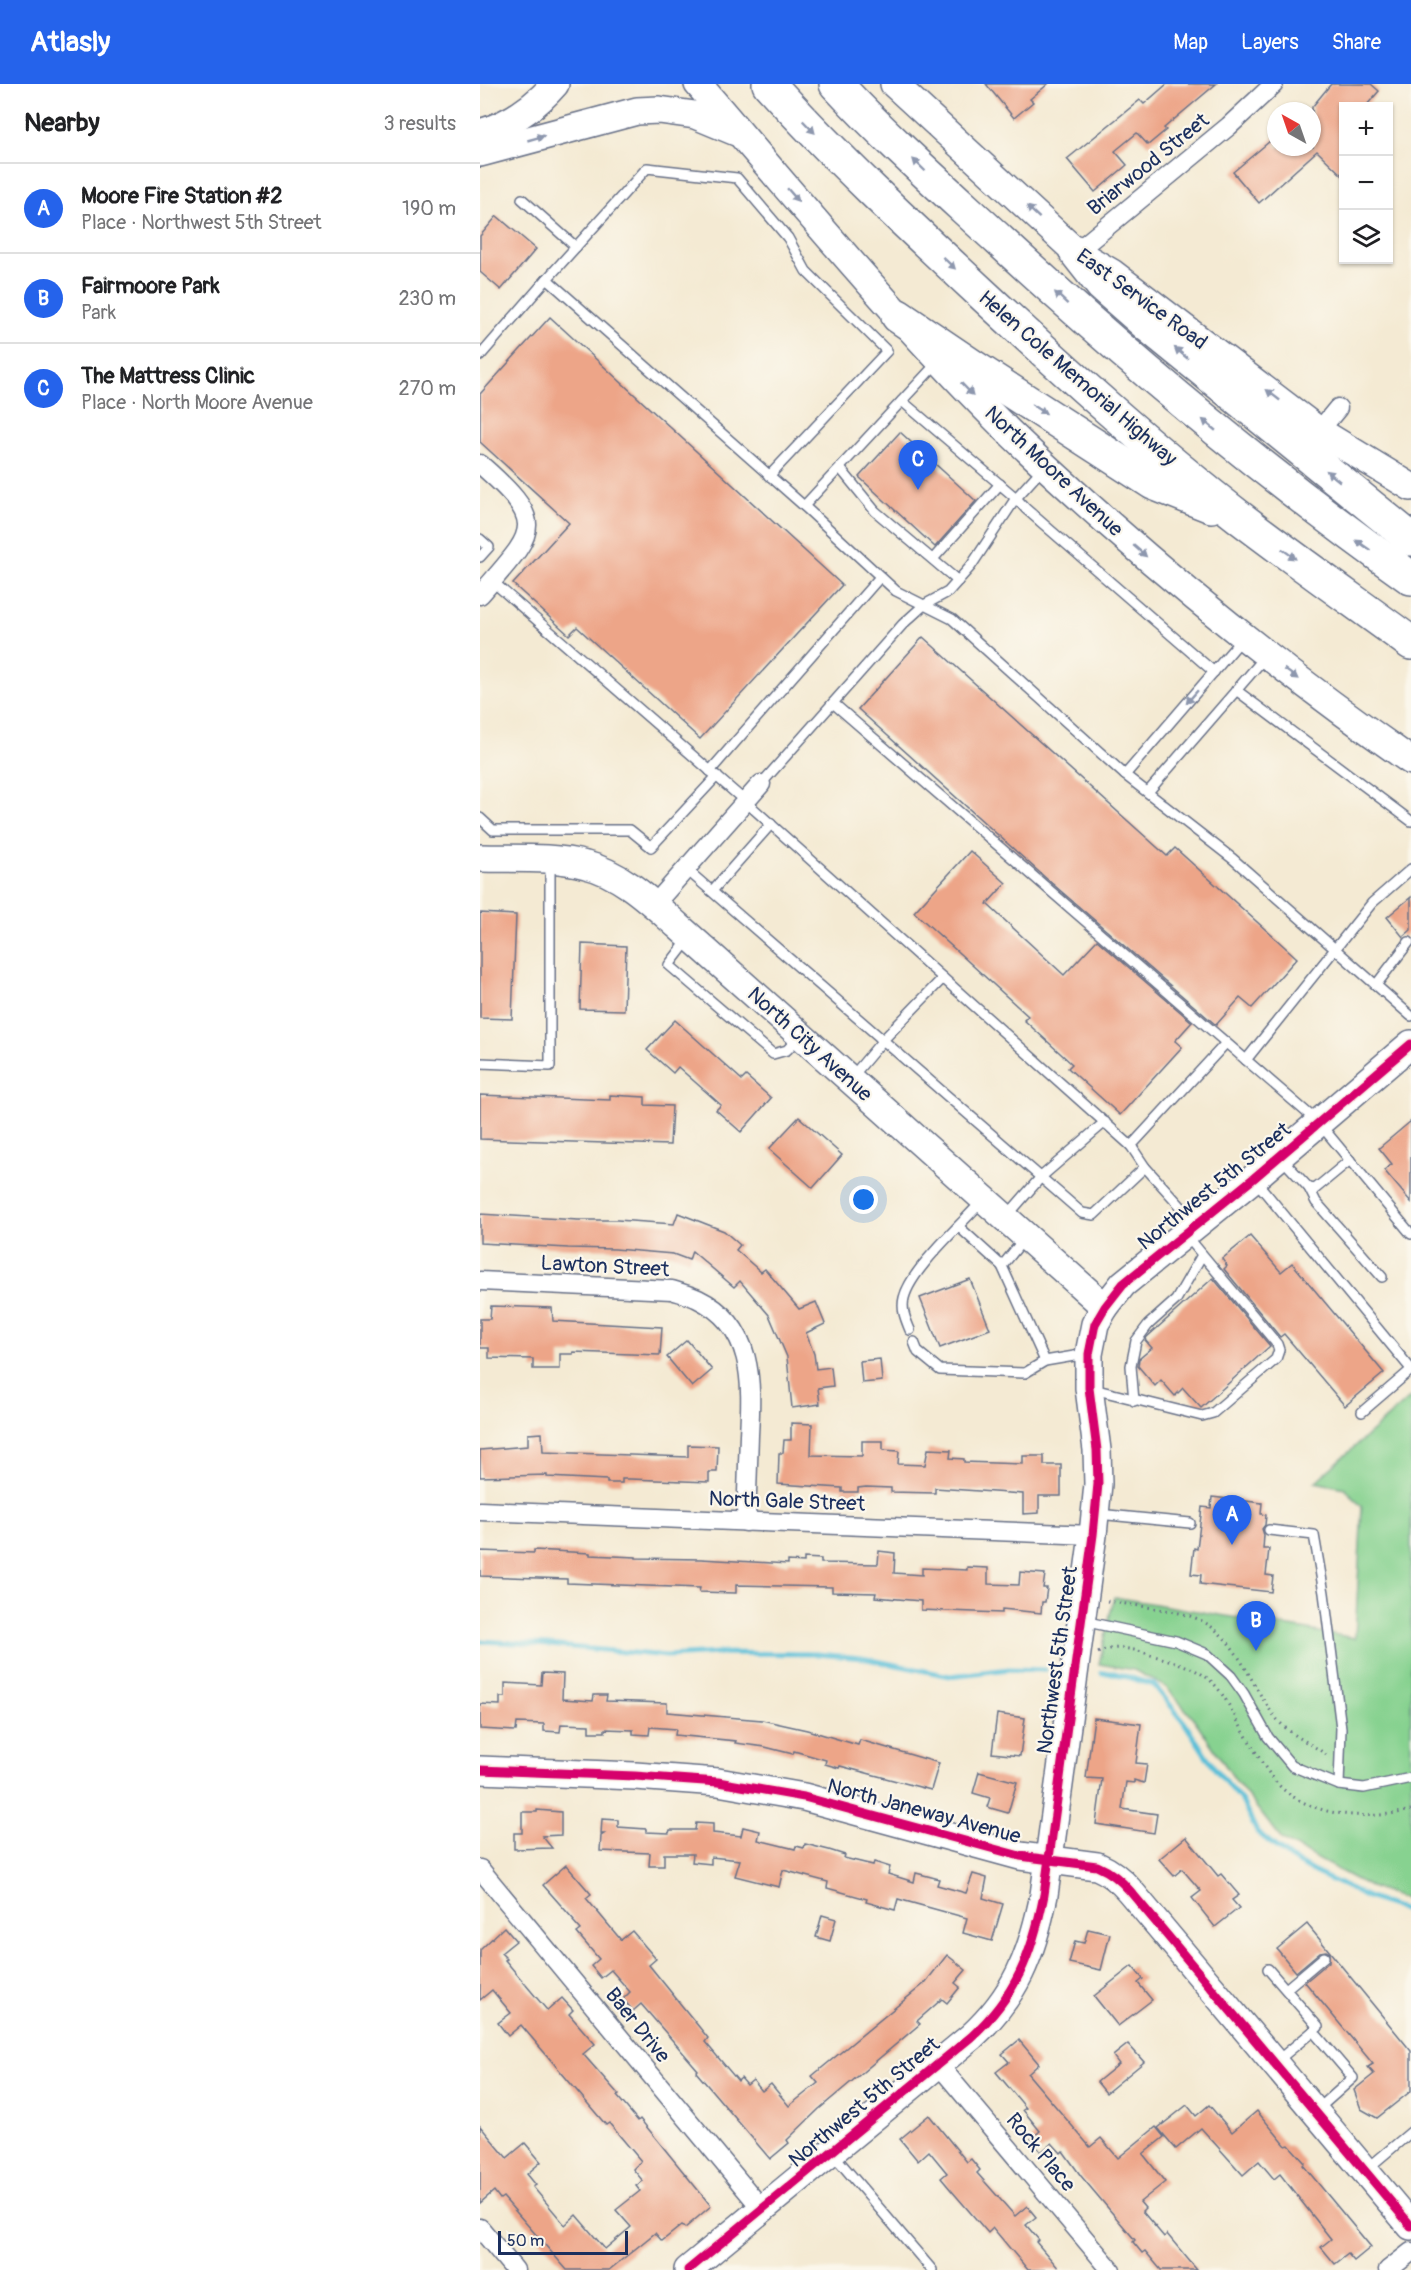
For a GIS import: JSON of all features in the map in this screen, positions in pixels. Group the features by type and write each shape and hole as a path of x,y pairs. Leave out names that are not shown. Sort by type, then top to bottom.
{"highway":[{"name":"Helen Cole Memorial Highway","path":"769,84 905,222 1040,348 1167,458 1242,519 1411,643"},
{"path":"836,84 945,191 1086,320 1218,432 1340,528 1411,578"},
{"path":"1076,252 1102,285 1150,327 1411,539"},
{"path":"898,316 1154,483 1242,519"}],"street":[{"path":"480,133 498,128 517,118 532,108 555,84"},
{"name":"North Moore Avenue","path":"698,84 898,316 1045,466 1191,596 1266,655 1411,761"},
{"name":"Briarwood Street","path":"1076,252 1229,126 1274,84"},
{"name":"East Service Road","path":"908,88 1076,252 1112,273 1319,431 1411,487"},
{"path":"480,153 637,111 659,110 695,115 741,134"},
{"path":"1319,431 1338,408"},
{"path":"480,464 509,489 527,516 528,526 520,548 486,588"},
{"path":"654,905 761,784"},
{"name":"North City Avenue","path":"480,858 550,860 587,865 605,872 654,905 1105,1307"},
{"name":"Northwest 5th Street","path":"688,2270 981,2028 997,2011 1012,1988 1025,1964 1036,1935 1094,1524 1097,1450 1089,1388 1089,1354 1095,1324 1123,1284 1254,1178 1411,1044"},
{"name":"Lawton Street","path":"480,1281 672,1290 697,1298 712,1307 735,1332 743,1346 748,1364 752,1396 746,1522"},
{"name":"North Gale Street","path":"480,1511 746,1522 1094,1524"},
{"name":"North Janeway Avenue","path":"480,1770 635,1776 718,1782 804,1797 1020,1856 1096,1866 1118,1877 1411,2226"},
{"name":"Baer Drive","path":"480,1869 762,2209"},
{"name":"Rock Place","path":"938,2064 1111,2270"},
{"path":"480,2228 515,2270"},
{"path":"1388,2270 1411,2252"}],"lane":[{"path":"480,356 647,168 737,178 788,238 806,271 886,351 769,476"},
{"path":"522,199 576,247"},
{"path":"547,279 804,506 896,591 952,619 1125,775 1233,859 1411,1016"},
{"path":"804,506 940,360"},
{"path":"902,401 1214,672"},
{"path":"761,784 903,624 924,605 948,592 958,581 971,566 1016,498 1045,466"},
{"path":"840,468 875,511 958,581"},
{"path":"933,560 1000,484"},
{"path":"480,539 489,547 480,557"},
{"path":"480,818 493,830 630,830 651,847 880,577"},
{"path":"486,588 713,773 1131,1146 1191,1229 1202,1255 1277,1344 1279,1350 1276,1359 1213,1413 1202,1416 1089,1388"},
{"path":"1125,775 1244,637"},
{"path":"1148,792 1266,655"},
{"path":"1236,690 1411,821"},
{"path":"832,703 1318,1122 1411,1234"},
{"path":"712,891 771,825"},
{"path":"480,1063 550,1066 550,860"},
{"path":"686,869 1082,1213 1094,1215 1145,1167"},
{"path":"1246,1060 1372,903 1411,869"},
{"path":"1376,985 1410,943"},
{"path":"849,1079 943,978"},
{"path":"1131,1146 1226,1043"},
{"path":"1005,1218 1041,1177 1105,1122"},
{"path":"1279,1156 1310,1188 1316,1202 1382,1277"},
{"path":"1310,1188 1315,1189 1350,1160"},
{"path":"1254,1178 1411,1369 1362,1412"},
{"path":"910,1330 904,1312 904,1298 916,1273 984,1198"},
{"path":"958,1227 1002,1266 1045,1361"},
{"path":"1002,1266 1026,1236"},
{"path":"1134,1401 1131,1366 1136,1341 1148,1325 1176,1300 1202,1255"},
{"path":"914,1342 918,1352 940,1370 1025,1373 1045,1361 1089,1354"},
{"path":"1094,1524 1190,1523"},
{"path":"1269,1530 1314,1535 1341,1728 1339,1785"},
{"path":"1081,1620 1176,1641 1207,1654 1232,1676 1268,1737 1292,1766 1339,1785 1365,1788 1411,1778"},
{"path":"1286,1989 1324,1957"},
{"path":"1268,1969 1318,2027 1275,2063"},
{"path":"1312,2031 1353,2078 1315,2111"},
{"path":"1365,2171 1411,2132"},
{"path":"831,2152 932,2270"}],"path":[{"path":"1092,1659 1099,1652 1118,1647 1170,1660 1197,1671 1214,1684 1264,1765 1283,1789 1308,1806 1346,1815 1380,1815 1411,1810"}],"green space":[{"path":"1411,1397 1411,1900 1370,1887 1282,1840 1236,1781 1194,1719 1166,1687 1134,1670 1099,1664 1114,1597 1355,1638 1362,1507 1345,1488 1315,1482"}],"building":[{"path":"986,84 1048,84 1030,99 1033,102 1014,118"},
{"path":"1167,84 1216,84 1164,128 1166,130 1148,145 1137,133 1115,151 1127,165 1095,192 1067,159 1140,100 1144,104"},
{"path":"1331,84 1371,84 1379,91 1369,102 1339,102 1339,172 1321,155 1321,102 1316,102"},
{"path":"1267,144 1267,156 1311,156 1259,203 1233,172"},
{"path":"497,216 536,249 501,290 480,272 480,236"},
{"path":"550,317 842,585 700,739 577,627 569,635 513,584 569,523 480,442 480,394"},
{"path":"900,432 976,501 935,547 859,477"},
{"path":"923,637 1167,856 1175,848 1297,958 1252,1008 1240,998 1216,1025 1048,880 858,709"},
{"path":"970,851 1006,883 987,904 1064,975 1097,940 1192,1022 1175,1041 1182,1047 1120,1115 1068,1068 1072,1064 1024,1020 1028,1016 914,912"},
{"path":"1411,897 1411,930 1403,937 1387,917"},
{"path":"480,913 516,915 512,1019 480,1018"},
{"path":"582,944 626,946 624,1010 580,1009"},
{"path":"675,1020 742,1080 746,1076 771,1098 741,1132 716,1110 721,1105 678,1067 673,1073 647,1050"},
{"path":"480,1095 610,1100 610,1095 645,1097 645,1105 672,1106 670,1145 480,1139"},
{"path":"799,1117 842,1155 813,1188 769,1149"},
{"path":"1411,1121 1411,1202 1384,1170 1392,1164 1379,1148"},
{"path":"678,1213 724,1231 740,1245 736,1250 761,1272 765,1269 799,1309 816,1302 825,1324 806,1333 814,1354 816,1369 831,1367 833,1386 818,1388 820,1404 792,1408 787,1357 769,1315 740,1281 734,1287 692,1251 689,1260 673,1254 615,1249 480,1243 480,1214 674,1224"},
{"path":"1250,1236 1281,1272 1292,1263 1384,1373 1345,1406 1284,1334 1280,1337 1224,1269 1227,1266 1222,1259"},
{"path":"1213,1278 1270,1346 1201,1408 1183,1388 1175,1396 1161,1380 1155,1386 1138,1366 1139,1359 1152,1348 1145,1340 1147,1337"},
{"path":"970,1279 990,1329 940,1348 920,1298"},
{"path":"491,1306 552,1308 553,1321 662,1327 660,1355 573,1352 573,1354 560,1354 560,1369 533,1369 533,1359 489,1358 489,1348 480,1348 480,1319 490,1319"},
{"path":"687,1340 712,1370 692,1387 667,1357"},
{"path":"880,1359 882,1381 862,1383 860,1361"},
{"path":"791,1423 812,1424 811,1455 862,1456 862,1441 883,1441 883,1450 899,1451 898,1464 925,1465 928,1449 951,1450 950,1458 964,1459 964,1462 1023,1464 1023,1456 1044,1456 1044,1465 1061,1465 1061,1496 1039,1496 1039,1513 1023,1514 1023,1494 935,1488 935,1493 891,1492 891,1488 866,1487 858,1488 858,1492 842,1492 842,1488 778,1484 779,1453 783,1453 784,1440 791,1440"},
{"path":"542,1433 543,1452 688,1457 688,1445 718,1446 717,1472 709,1472 709,1482 622,1479 622,1483 607,1483 607,1480 547,1477 547,1475 480,1477 480,1450 528,1446 528,1434"},
{"path":"1212,1497 1262,1503 1261,1514 1266,1515 1262,1529 1263,1549 1269,1549 1266,1575 1273,1576 1271,1592 1200,1584 1201,1575 1191,1574 1194,1548 1197,1549 1202,1507 1211,1508"},
{"path":"534,1550 636,1558 788,1564 788,1561 804,1562 804,1558 821,1559 821,1563 878,1564 879,1551 895,1553 894,1573 922,1575 922,1568 967,1570 967,1567 988,1568 988,1584 1019,1585 1020,1572 1045,1574 1043,1588 1047,1588 1041,1613 1002,1609 1002,1613 921,1610 921,1601 875,1597 876,1593 832,1592 832,1587 736,1585 736,1593 699,1592 700,1588 567,1583 567,1579 480,1576 480,1551 534,1553"},
{"path":"542,1673 563,1674 562,1699 593,1701 594,1695 607,1695 606,1701 667,1703 667,1712 762,1720 858,1745 860,1740 939,1763 931,1790 840,1766 839,1768 825,1764 826,1760 794,1751 793,1754 735,1743 736,1741 675,1735 676,1729 650,1727 649,1735 633,1734 633,1730 605,1729 605,1732 589,1732 589,1725 561,1724 560,1732 544,1731 544,1724 517,1723 516,1731 480,1729 480,1704 500,1705 500,1697 505,1697 505,1683 541,1685"},
{"path":"997,1714 1025,1718 1020,1756 992,1753"},
{"path":"1094,1718 1141,1724 1136,1763 1147,1764 1144,1783 1134,1780 1134,1783 1126,1782 1122,1809 1157,1814 1154,1833 1096,1824 1102,1779 1086,1778"},
{"path":"979,1772 1017,1782 1008,1813 987,1807 990,1798 973,1793"},
{"path":"537,1810 561,1812 561,1835 542,1836 552,1848 514,1849 514,1833 522,1833 522,1812 537,1812"},
{"path":"602,1819 618,1820 618,1827 646,1829 646,1832 669,1833 670,1830 695,1830 696,1823 713,1824 713,1833 741,1836 743,1827 760,1831 758,1840 795,1849 796,1846 804,1848 805,1844 829,1850 845,1855 844,1858 873,1865 874,1862 890,1867 888,1874 914,1882 916,1873 939,1879 937,1885 966,1893 973,1874 987,1878 983,1898 1003,1904 992,1941 963,1933 967,1918 898,1899 895,1910 866,1902 867,1899 827,1888 828,1882 783,1870 779,1887 735,1876 740,1860 711,1857 711,1864 692,1862 693,1854 664,1854 664,1866 649,1866 650,1853 600,1851 601,1836 604,1834 601,1834"},
{"path":"1186,1837 1218,1876 1221,1874 1239,1895 1232,1900 1239,1908 1215,1927 1192,1898 1201,1891 1182,1869 1174,1876 1159,1859"},
{"path":"566,1865 591,1894 586,1898 621,1940 632,1931 656,1959 649,1965 708,2038 705,2042 738,2081 741,2078 747,2085 753,2080 762,2091 771,2084 789,2106 818,2083 812,2076 925,1983 947,1955 966,1970 955,1983 960,1987 947,2003 942,1999 917,2021 920,2024 819,2109 787,2140 789,2143 770,2159 641,2004 633,2011 623,1999 630,1992 611,1970 601,1978 591,1966 599,1959 577,1933 581,1930 574,1920 543,1885"},
{"path":"822,1915 836,1919 830,1941 816,1937"},
{"path":"1307,1924 1411,2051 1411,2091 1377,2118 1361,2109 1354,2090 1374,2074 1368,2067 1373,2064 1305,1982 1329,1962 1329,1953 1320,1952 1296,1972 1277,1949"},
{"path":"504,1927 516,1941 501,1953 507,1959 505,1960 546,2009 548,2010 562,1998 573,2010 569,2014 595,2044 583,2054 711,2206 685,2228 682,2225 662,2241 655,2233 609,2270 567,2270 503,2197 500,2199 494,2191 480,2203 480,2126 507,2158 525,2143 541,2162 527,2174 536,2185 533,2187 565,2225 576,2215 605,2249 631,2227 616,2210 640,2191 636,2186 643,2181 633,2169 641,2161 609,2123 606,2125 521,2025 508,2036 498,2023 511,2013 492,1990 480,2000 480,1950"},
{"path":"1088,1929 1110,1934 1101,1970 1069,1963 1075,1941 1084,1943"},
{"path":"1132,1966 1143,1979 1138,1983 1152,2000 1118,2026 1094,1996"},
{"path":"1019,2040 1039,2064 1028,2074 1090,2147 1101,2138 1118,2158 1156,2127 1164,2137 1143,2154 1165,2182 1140,2202 1145,2208 1142,2211 1164,2237 1167,2234 1197,2270 1161,2270 1145,2251 1142,2253 1133,2242 1135,2240 1063,2151 1061,2153 1052,2143 1041,2152 1031,2139 1040,2131 1023,2110 1026,2108 996,2072 1009,2062 1002,2054"},
{"path":"1128,2044 1144,2062 1106,2093 1097,2082 1119,2064 1113,2056"},
{"path":"1187,2105 1196,2116 1209,2105 1232,2132 1257,2111 1286,2146 1289,2145 1305,2163 1303,2165 1371,2247 1354,2261 1348,2254 1335,2264 1321,2247 1331,2239 1280,2174 1274,2179 1259,2161 1243,2175 1201,2128 1176,2149 1158,2128"},
{"path":"929,2115 967,2162 971,2159 980,2170 977,2173 1015,2216 1027,2206 1036,2217 1026,2225 1039,2240 1036,2242 1060,2270 1028,2270 993,2228 988,2233 941,2178 947,2173 929,2151 918,2161 900,2139"}],"waterway":[{"path":"480,1641 666,1656 719,1653 817,1654 862,1658 950,1676 1009,1669 1045,1670"},
{"path":"1102,1673 1114,1673 1154,1685 1184,1722 1215,1769 1242,1801 1257,1832 1290,1858 1370,1898 1411,1913"}],"cycle path":[{"path":"688,2270 971,2037 987,2022 1011,1990 1034,1936 1044,1895 1093,1535 1098,1484 1097,1450 1089,1388 1089,1354 1095,1324 1123,1284 1254,1178 1411,1044"},
{"path":"480,1770 635,1776 718,1782 804,1797 1020,1856 1102,1868 1115,1876 1130,1891 1411,2226"}],"place":[{"name":"The Mattress Clinic","path":"918,490"},
{"name":"Moore Fire Station #2","path":"1232,1545"},
{"name":"Fairmoore Park","path":"1256,1651"}]}
